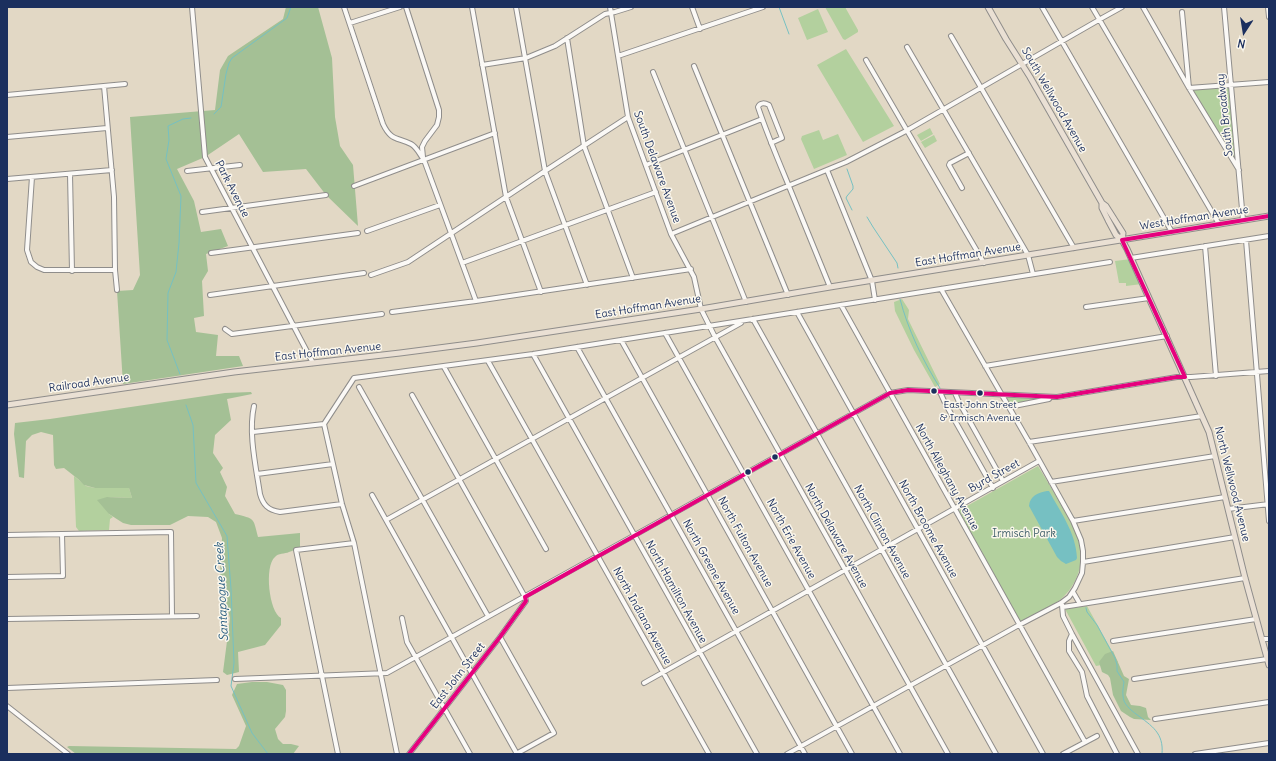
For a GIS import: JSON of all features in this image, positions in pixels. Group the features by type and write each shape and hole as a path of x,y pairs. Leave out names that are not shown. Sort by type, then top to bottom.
{"main road":[{"name":"South Wellwood Avenue","path":"988,7 1006,39 1023,64 1102,203 1104,213 1116,235 1122,240 1127,249"},
{"name":"West Hoffman Avenue","path":"1122,240 1269,216"},
{"name":"East Hoffman Avenue","path":"175,380 477,343 746,302 1122,240"},
{"name":"North Wellwood Avenue","path":"1127,249 1209,432 1245,578 1269,665"},
{"name":"Railroad Avenue","path":"7,405 175,380"}],"street":[{"name":"Park Avenue","path":"192,7 205,157 312,363"},
{"path":"344,7 382,124 386,131 396,139 412,144 424,160"},
{"path":"350,23 400,7"},
{"path":"406,7 439,110 439,117 436,125 422,147 424,160 476,301"},
{"path":"472,7 506,197 541,292"},
{"path":"516,7 545,171 587,285"},
{"name":"South Delaware Avenue","path":"610,7 628,117 671,234 691,269 701,309 710,326"},
{"path":"482,65 526,58 554,46 605,14 632,7"},
{"path":"692,7 700,29"},
{"path":"618,56 763,7"},
{"path":"1042,7 1172,232"},
{"path":"1092,7 1219,224"},
{"path":"671,234 846,162 907,130 1122,7"},
{"path":"1143,7 1189,88 1240,172"},
{"name":"South Broadway","path":"1224,7 1240,172 1243,220"},
{"path":"1268,7 1269,17"},
{"path":"1182,12 1189,88"},
{"path":"951,36 1074,248"},
{"path":"566,38 584,146 633,278"},
{"path":"908,47 1028,255 1033,274"},
{"path":"866,60 984,263"},
{"path":"694,66 788,295"},
{"path":"653,72 746,302"},
{"path":"1189,88 1269,82"},
{"path":"7,95 125,84"},
{"path":"104,86 114,197 115,270 117,290"},
{"path":"771,143 782,138 769,105 761,104 758,106 771,143 830,287"},
{"path":"372,274 408,262 628,117"},
{"path":"646,165 762,119"},
{"path":"7,137 107,128"},
{"path":"354,186 495,133"},
{"path":"962,188 949,165 950,163 969,153"},
{"path":"187,172 240,164"},
{"path":"7,179 112,170"},
{"path":"827,170 872,281 875,300"},
{"path":"70,174 72,271"},
{"path":"32,177 27,250 31,262 44,270 115,270"},
{"path":"462,263 656,192"},
{"path":"202,212 326,195"},
{"path":"367,231 440,205"},
{"path":"211,253 358,233"},
{"path":"1131,258 1269,236"},
{"path":"1246,240 1269,521"},
{"path":"1205,246 1216,376"},
{"path":"397,754 354,543 342,504 324,424 354,378 488,361 1110,262"},
{"path":"392,312 541,292 691,269"},
{"path":"210,295 364,273"},
{"path":"941,289 1073,521 1081,540 1083,562 1082,573 1073,592 1062,605 1063,616 1138,754"},
{"path":"1086,307 1149,298"},
{"name":"North Alleghany Avenue","path":"841,305 1085,742"},
{"name":"North Broome Avenue","path":"797,312 1043,754"},
{"path":"225,329 232,334 382,314"},
{"path":"386,520 715,337 753,319"},
{"name":"North Clinton Avenue","path":"753,319 996,754"},
{"name":"North Delaware Avenue","path":"710,326 948,754"},
{"name":"North Erie Avenue","path":"665,333 900,754"},
{"path":"985,366 1166,336"},
{"name":"North Fulton Avenue","path":"621,340 852,754"},
{"name":"North Greene Avenue","path":"577,347 737,630 805,754"},
{"name":"North Hamilton Avenue","path":"533,354 757,754"},
{"name":"North Indiana Avenue","path":"488,361 709,754"},
{"path":"444,367 546,549"},
{"path":"1009,407 1057,397 1177,377 1216,376 1269,371"},
{"path":"359,387 488,616"},
{"path":"235,679 386,673 890,393 908,390 1057,397"},
{"path":"940,392 993,488"},
{"path":"955,393 1003,481"},
{"path":"412,395 525,597"},
{"path":"254,406 252,414 257,474 260,494 262,501 266,506 272,511 280,512 342,504"},
{"path":"1029,442 1202,416"},
{"path":"253,432 324,424"},
{"path":"1051,482 1215,456"},
{"name":"Byrd Street","path":"644,683 1039,461"},
{"path":"257,474 333,464"},
{"path":"372,495 517,754 554,733 500,637"},
{"path":"1073,521 1225,497"},
{"path":"1228,509 1268,504"},
{"path":"7,536 171,532 172,616"},
{"path":"7,578 63,576 62,534"},
{"path":"1083,562 1235,537"},
{"path":"338,754 296,550 354,543"},
{"path":"787,754 1019,625 1062,605 1080,604 1245,578"},
{"path":"1073,592 1080,604"},
{"name":"East John Street","path":"409,754 471,672 500,637 526,601 525,597"},
{"path":"7,619 197,616"},
{"path":"402,618 407,642 470,754"},
{"path":"1113,641 1256,619"},
{"path":"1072,634 1069,641 1070,651 1082,672 1087,696 1117,754"},
{"path":"1262,639 1269,639"},
{"path":"1134,679 1267,659"},
{"path":"7,688 217,680"},
{"path":"1155,719 1269,702"},
{"path":"7,706 68,754"},
{"path":"1063,754 1096,736"},
{"path":"1195,754 1269,743"}],"green space":[{"path":"286,7 318,7 332,58 335,117 340,146 353,165 358,226 326,195 306,169 263,172 239,134 205,157 177,169 194,201 201,232 221,229 228,246 206,254 208,271 202,281 204,316 194,318 196,332 218,335 216,356 239,356 243,366 123,384 117,291 133,290 140,275 130,117 215,110 220,70 228,56 283,19"},
{"path":"825,7 845,7 858,32 845,40 843,39"},
{"path":"818,9 828,32 807,40 798,18"},
{"path":"846,49 894,126 863,142 817,65"},
{"path":"1229,87 1238,166 1193,90"},
{"path":"930,128 933,134 921,141 917,135"},
{"path":"819,130 823,140 838,134 847,155 814,169 801,139 802,136"},
{"path":"934,135 937,141 925,148 921,142"},
{"path":"1131,259 1142,284 1126,286 1126,283 1119,283 1115,261"},
{"path":"902,299 909,310 908,319 940,384 935,387 914,350 895,311 894,302"},
{"path":"251,392 252,394 227,399 231,420 215,435 213,453 223,468 220,472 227,487 225,496 235,514 250,518 254,522 258,537 300,533 300,547 276,556 270,569 269,589 273,607 281,618 281,625 265,645 238,652 239,672 227,675 223,672 230,618 228,610 219,592 222,538 216,522 208,517 188,516 170,525 131,525 123,523 109,514 97,500 107,497 132,498 129,488 95,488 84,485 64,468 56,469 54,465 53,435 41,432 32,435 26,441 24,478 19,477 14,434 15,423 225,393"},
{"path":"1006,397 1037,399 1038,399 1010,404"},
{"name":"Irmisch Park","path":"1038,466 1077,534 1081,544 1081,562 1072,587 1060,600 1046,609 1019,622 958,511"},
{"path":"74,476 86,486 95,488 129,488 132,498 107,497 109,514 113,517 110,519 109,530 79,531 76,527"},
{"path":"1087,606 1118,662 1096,666 1065,609"},
{"path":"1113,651 1124,676 1129,679 1126,695 1131,705 1146,708 1148,717 1151,720 1134,719 1121,711 1113,695 1110,678 1102,672 1099,662 1105,654"},
{"path":"267,682 283,685 286,690 285,717 275,729 278,739 283,744 299,746 293,754 76,754 67,747 236,749 239,746 246,726 232,695 237,684"}],"water":[{"path":"1049,491 1063,515 1074,540 1077,558 1076,560 1066,564 1057,557 1029,506 1032,497"}],"waterway":[{"name":"Santapogue Creek","path":"214,114 221,107 226,74 232,58 287,18 291,7"},
{"path":"779,7 789,34"},
{"name":"Santapogue Creek","path":"180,374 167,340 168,293 176,272 181,196 166,159 169,140 168,126 183,119 191,118"},
{"path":"847,169 853,189 846,198 852,210"},
{"path":"867,217 897,263 898,268"},
{"path":"900,299 907,322 917,345 940,388"},
{"name":"Santapogue Creek","path":"186,405 193,425 196,483 227,536 234,663 231,686 252,733 268,754"},
{"path":"1086,608 1115,658 1117,671 1124,682 1123,698 1125,703 1131,710 1152,726 1159,735 1162,754"}],"transit line":[{"path":"1122,240 1269,216"},
{"path":"1122,240 1185,377"},
{"path":"525,597 890,393 908,390 1057,397 1177,377 1185,377"},
{"path":"409,754 500,637 526,601 525,597"}],"place":[{"name":"East John Street & Irmisch Avenue","path":"980,393"}]}
